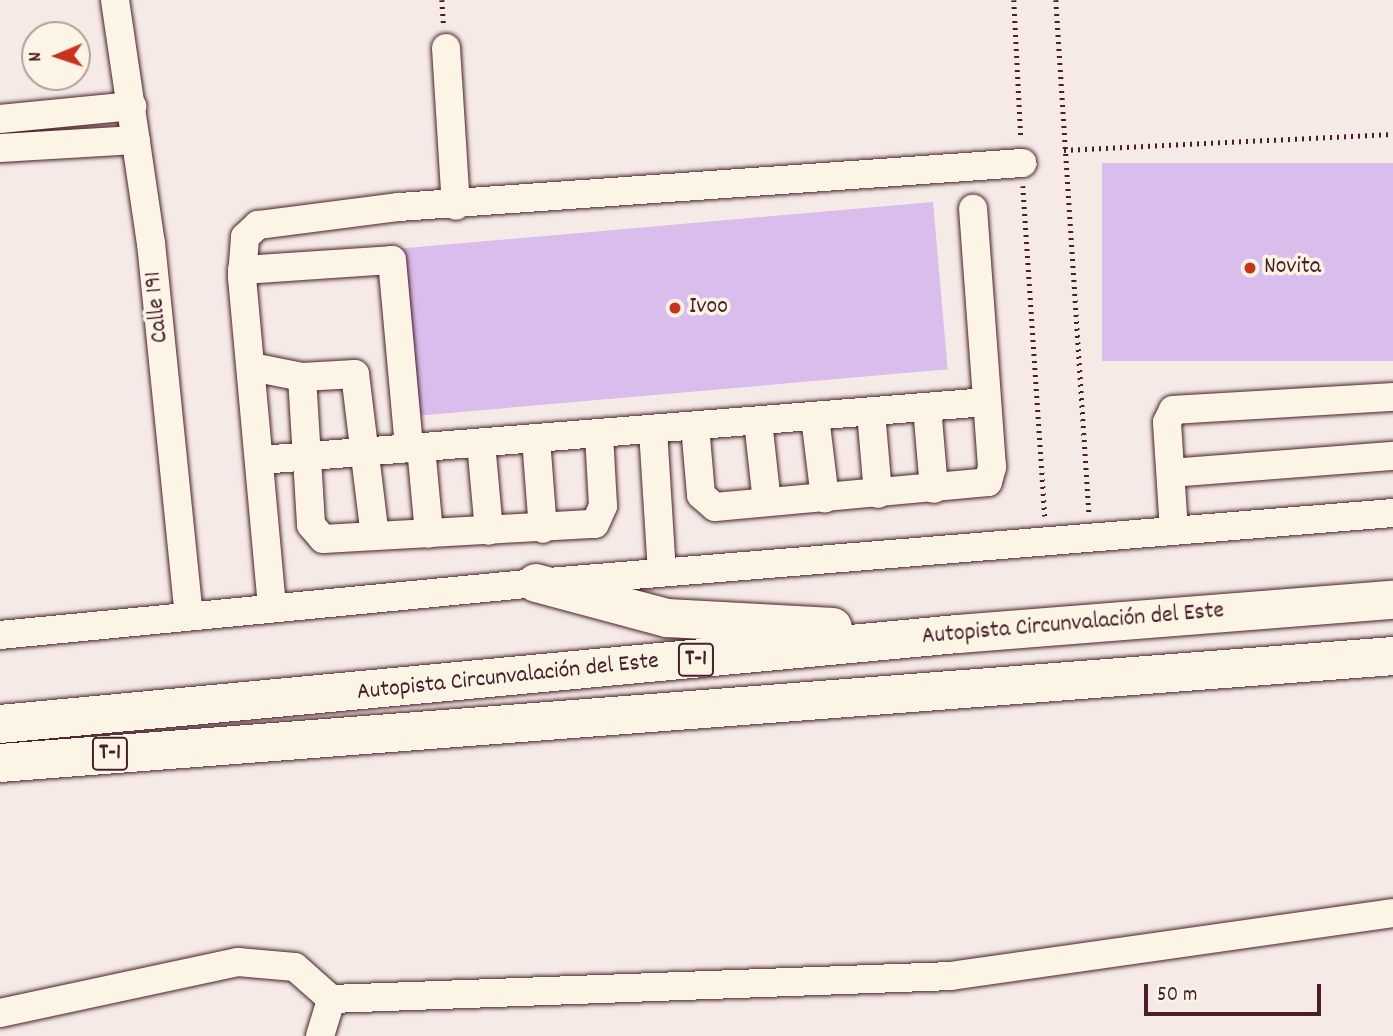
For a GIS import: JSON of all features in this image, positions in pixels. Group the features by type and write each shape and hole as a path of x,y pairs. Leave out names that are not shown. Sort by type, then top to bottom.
{"highway":[{"path":"536,583 667,618 958,634"},
{"name":"Autopista Circunvalación del Este","path":"0,724 958,634 1393,600"},
{"name":"Autopista Circunvalación del Este","path":"0,763 1393,656"}],"street":[{"name":"Calle 191","path":"115,0 132,106 189,615"},
{"path":"446,48 456,206"},
{"path":"0,119 132,106"},
{"path":"0,148 136,140"},
{"path":"272,607 242,270 245,237 258,225 456,206 1022,163"},
{"path":"695,426 705,504 767,502 982,485 992,476 973,209"},
{"path":"242,270 392,260 415,447 429,534"},
{"path":"252,367 302,377 355,374 368,451 375,536"},
{"path":"302,377 315,533 323,539 543,528 600,520 599,434"},
{"path":"1174,531 1167,422 1173,410 1393,397"},
{"path":"261,460 986,402"},
{"path":"927,407 934,489"},
{"path":"871,412 878,494"},
{"path":"815,416 825,498"},
{"path":"758,421 767,502"},
{"path":"653,430 663,572"},
{"path":"536,439 543,528"},
{"path":"481,443 489,531"},
{"path":"1171,473 1393,456"},
{"path":"0,635 536,583 1393,513"},
{"path":"0,1013 238,962 295,967 331,999 951,976 1393,913"},
{"path":"320,1036 331,999"}],"path":[{"path":"1014,0 1047,541"},
{"path":"1056,0 1091,538"},
{"path":"1064,150 1393,134"}],"building":[{"name":"Novita","path":"1102,163 1393,163 1393,361 1102,361"},
{"name":"Ivoo","path":"933,202 948,369 418,416 403,248"}],"place":[{"name":"Novita","path":"1250,268"},
{"name":"Ivoo","path":"675,308"}]}
